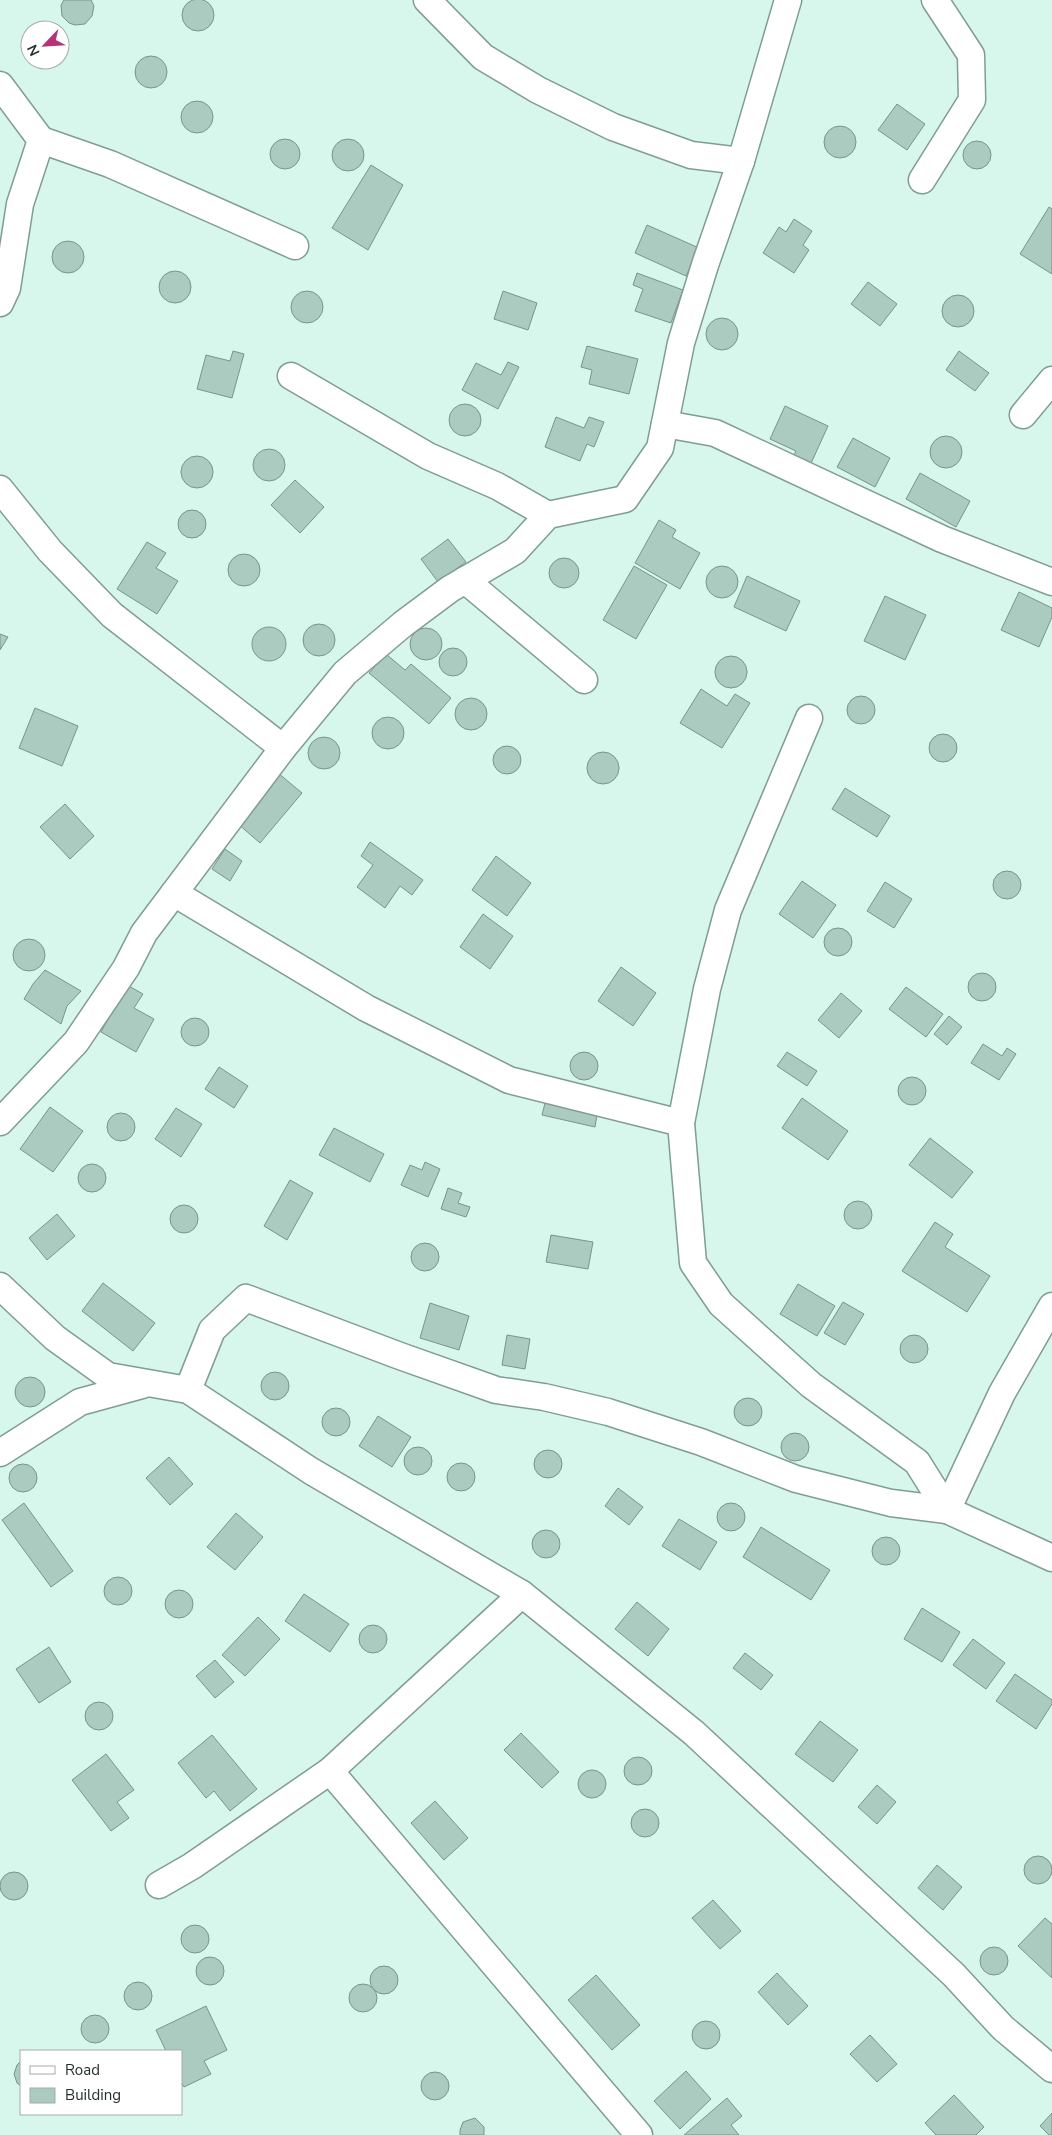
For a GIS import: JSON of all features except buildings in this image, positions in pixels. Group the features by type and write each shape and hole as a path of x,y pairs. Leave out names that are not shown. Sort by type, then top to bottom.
{"street":[{"path":"427,0 482,57 538,90 613,128 691,155 741,161"},
{"path":"0,1121 76,1042 126,968 144,933 283,748 346,673 403,624 465,580 515,551 548,515 624,499 660,448 681,343 705,264 741,161 788,0"},
{"path":"922,180 972,100 971,55 935,0"},
{"path":"0,85 41,140 110,164 295,246"},
{"path":"0,302 7,288 20,204 41,140"},
{"path":"291,376 428,456 497,486 548,515"},
{"path":"1023,415 1052,380"},
{"path":"666,424 715,432 942,539 1052,582"},
{"path":"0,489 50,551 112,615 283,748"},
{"path":"465,580 584,680"},
{"path":"809,718 728,910 708,989 681,1123 692,1263 721,1304 811,1385 917,1462 947,1510"},
{"path":"174,893 366,1008 509,1080 681,1123"},
{"path":"0,1286 55,1338 108,1376 188,1390 311,1471 522,1594 694,1733 954,1975 1003,2028 1052,2070"},
{"path":"188,1390 212,1330 246,1298 496,1390 608,1412 701,1442 796,1479 891,1503 947,1510 1052,1558"},
{"path":"947,1510 1002,1393 1052,1306"},
{"path":"0,1453 80,1402 148,1384"},
{"path":"159,1884 192,1866 330,1771 522,1594"},
{"path":"330,1771 638,2135"}]}
